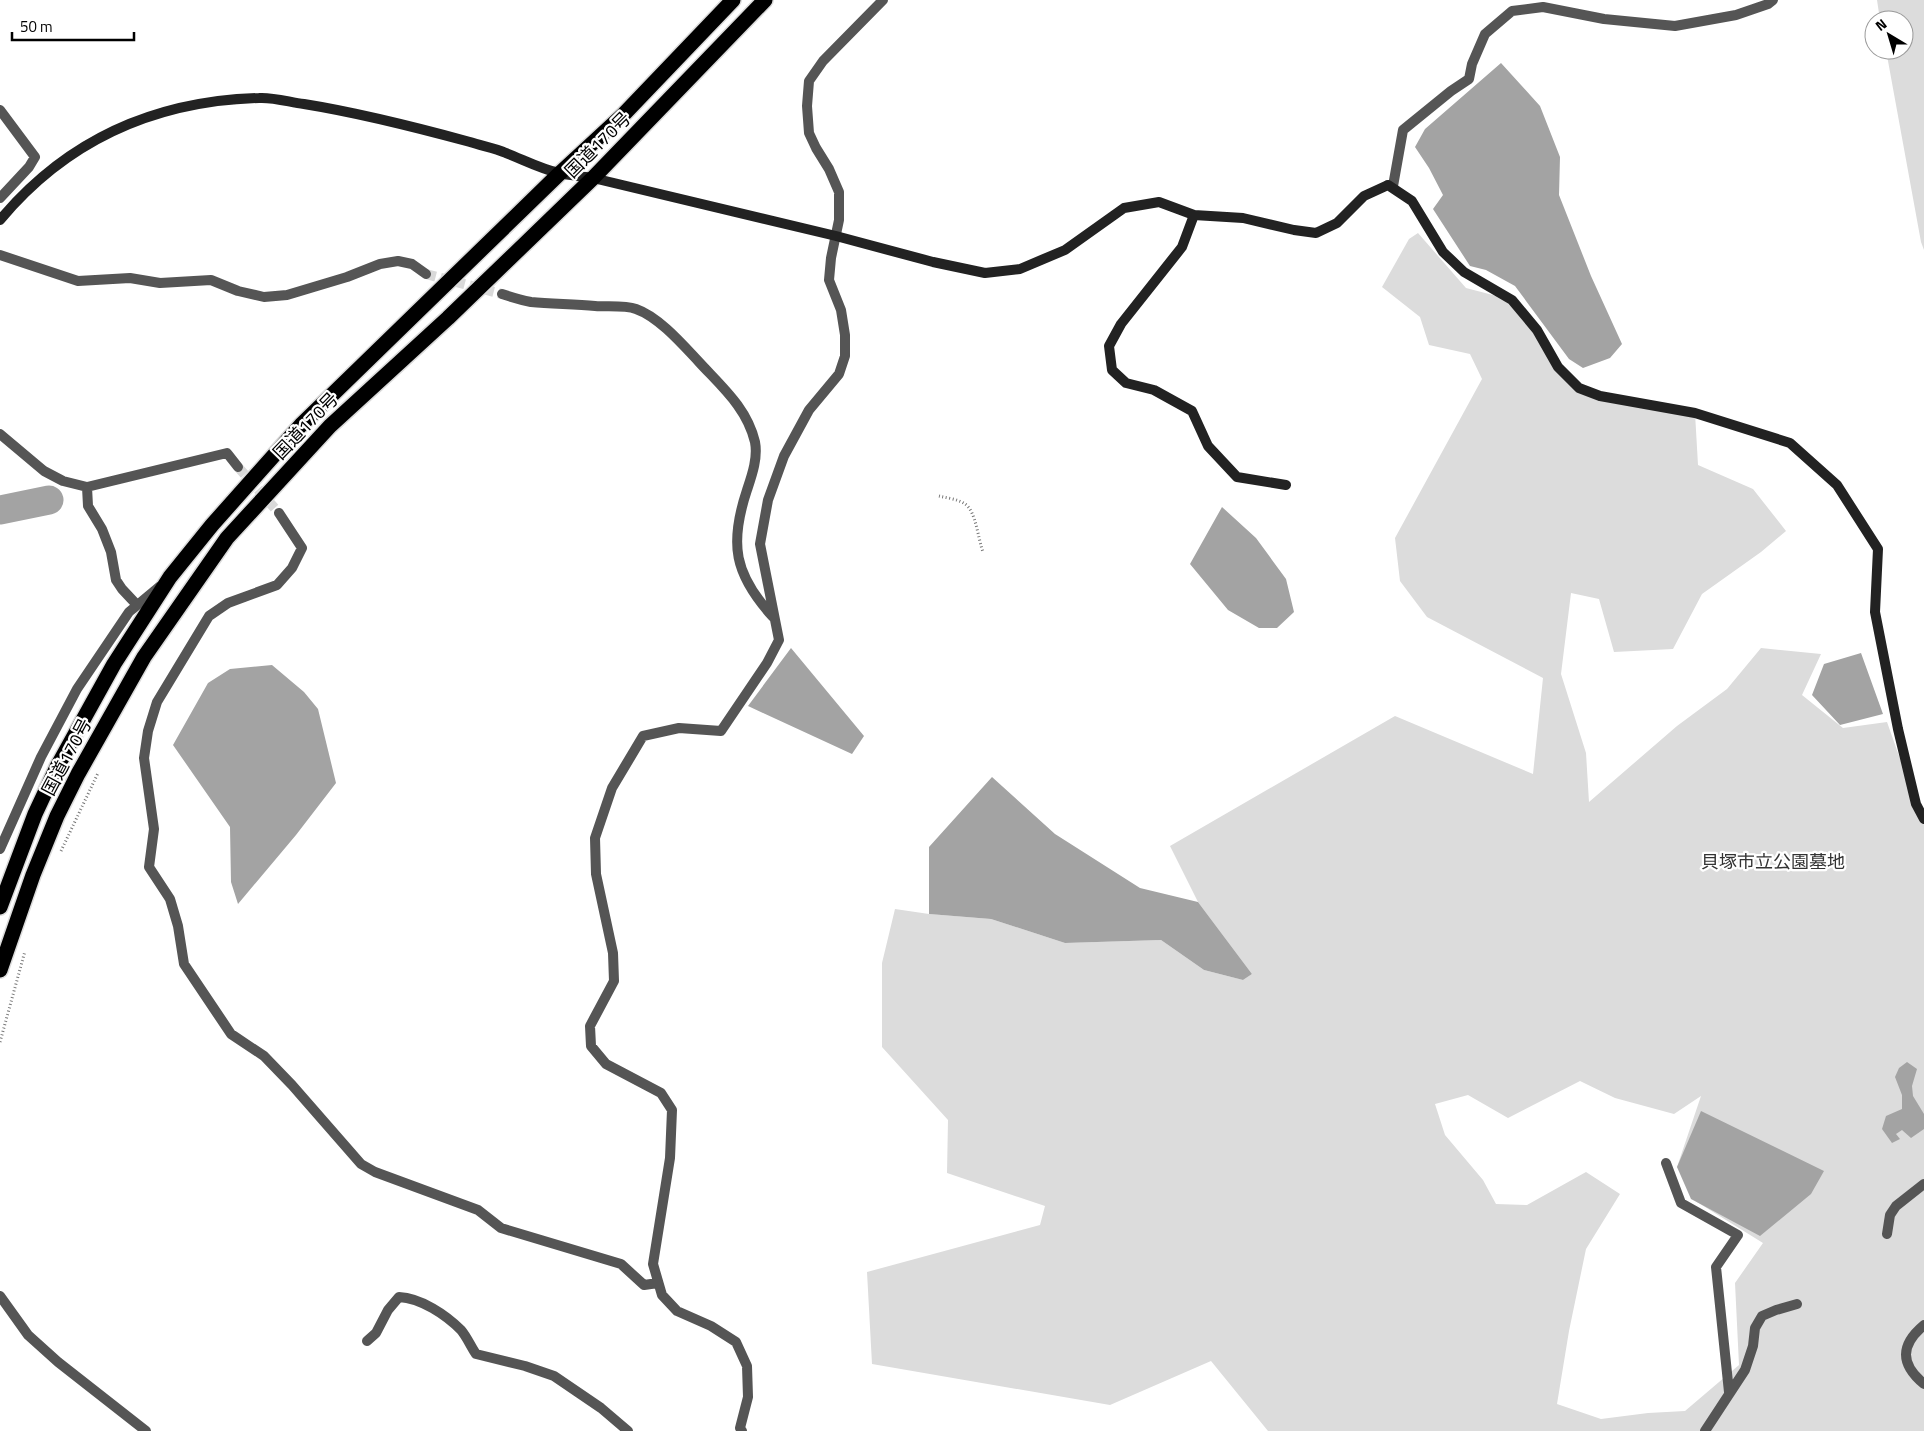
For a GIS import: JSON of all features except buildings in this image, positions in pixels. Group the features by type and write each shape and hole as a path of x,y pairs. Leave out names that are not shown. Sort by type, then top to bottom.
{"highway":[{"name":"国道170号","path":"0,907 35,814 57,767 114,664 170,577 212,524 301,425 624,114 733,0"},
{"name":"国道170号","path":"0,970 33,875 57,816 78,774 144,656 227,538 330,426 448,318 593,178 765,0"}],"street":[{"path":"742,1431 740,1428 748,1397 747,1366 736,1342 711,1326 677,1311 662,1295 653,1264 670,1158 672,1110 661,1094 606,1064 591,1046 590,1026 614,981 613,953 596,874 595,838 612,788 643,736 679,728 721,731 767,663 779,640 760,544 768,500 784,456 809,410 838,374 845,356 845,335 840,310 830,280 831,258 839,220 839,192 829,169 809,133 807,106 809,81 823,61 883,0"},
{"path":"0,220 10,208 45,176 69,156 97,138 150,115 215,102 261,98 332,108 436,133 503,152 560,174 593,178 985,273 1020,269 1065,250 1124,208 1158,202 1194,215 1243,218 1316,233 1337,223 1364,196 1388,186 1393,186 1403,130 1451,91 1469,79 1472,64 1486,34 1512,11 1544,6 1604,19 1675,26 1736,15 1768,4 1773,0"},
{"path":"0,110 35,157 29,167 0,198"},
{"path":"1388,186 1412,201 1443,252 1464,272 1512,300 1537,330 1558,367 1579,388 1600,396 1696,413 1790,443 1837,485 1878,549 1875,612 1898,729 1916,804 1924,819"},
{"path":"1194,215 1182,247 1121,324 1109,346 1112,370 1126,383 1154,390 1192,411 1208,446 1237,477 1286,485"},
{"path":"0,255 78,281 130,278 160,283 211,280 238,291 264,297 287,294 347,277 380,264 398,261 412,264 426,274"},
{"path":"502,294 530,302 635,308 652,317 687,350 738,404 749,423 755,444 754,468 740,509 736,534 737,552 744,579 756,598 775,619"},
{"path":"0,434 44,470 63,481 87,488 227,453 238,467"},
{"path":"87,488 88,506 102,530 111,552 116,580 137,605"},
{"path":"279,513 302,548 292,568 277,585 228,603 209,616 157,702 148,731 144,758 154,829 150,867 170,899 178,926 184,964 231,1034 264,1056 361,1164 375,1172 478,1210 501,1228 621,1264 644,1285 658,1283"},
{"path":"0,849 41,756 77,689 129,612 170,577"},
{"path":"1666,1163 1681,1203 1738,1235 1716,1267 1729,1392"},
{"path":"1887,1234 1890,1215 1896,1206 1924,1184"},
{"path":"0,1296 28,1335 146,1431"},
{"path":"367,1341 376,1333 388,1310 399,1297 409,1298 428,1306 462,1331 476,1354 525,1366 554,1376 601,1408 628,1431"},
{"path":"1705,1431 1745,1370 1753,1346 1755,1328 1762,1316 1797,1304"},
{"path":"1924,1325 1913,1334 1906,1347 1906,1359 1913,1374 1924,1384"}],"path":[{"path":"939,496 967,505 972,511 983,552"},
{"path":"59,857 100,768"},
{"path":"0,1042 27,942"}],"green space":[{"path":"1877,0 1924,0 1924,250 1888,60 1914,60 1914,10 1878,10"},
{"name":"貝塚市立公園墓地","path":"1418,233 1466,288 1512,300 1579,388 1695,413 1698,465 1753,489 1786,531 1761,552 1702,594 1673,649 1614,652 1599,599 1571,593 1561,674 1586,753 1589,802 1677,726 1727,689 1761,648 1821,654 1802,695 1843,728 1887,722 1916,804 1924,819 1924,1431 1268,1431 1211,1361 1110,1405 872,1364 867,1272 1040,1225 1045,1206 947,1173 948,1120 882,1047 882,963 895,909 991,919 1065,943 1161,940 1204,970 1243,980 1252,974 1198,902 1170,846 1395,716 1533,774 1543,678 1427,617 1400,581 1395,538 1482,379 1470,354 1429,345 1420,317 1382,287 1409,239","holes":["1580,1081 1615,1098 1674,1114 1701,1096 1677,1167 1697,1202 1763,1243 1735,1283 1739,1365 1685,1411 1648,1413 1601,1419 1557,1404 1569,1331 1586,1249 1620,1194 1586,1172 1527,1205 1496,1204 1483,1180 1445,1135 1435,1104 1468,1095 1508,1118"]}],"shaded area":[{"path":"1501,63 1540,106 1560,157 1559,195 1591,276 1622,344 1610,358 1583,368 1569,359 1515,286 1486,270 1470,266 1433,209 1443,195 1429,168 1415,147 1425,129"},
{"path":"1222,507 1256,538 1286,579 1294,612 1277,628 1259,628 1228,610 1190,564"},
{"path":"791,648 864,736 852,754 748,706"},
{"path":"1861,653 1883,714 1840,725 1812,695 1824,664"},
{"path":"272,665 304,692 318,709 336,783 296,835 238,904 231,882 230,827 173,745 208,683 230,669"},
{"path":"992,777 1055,834 1140,888 1198,902 1252,974 1243,980 1204,970 1161,940 1065,943 991,919 929,914 929,847"},
{"path":"1907,1062 1917,1069 1912,1086 1913,1096 1924,1114 1924,1129 1911,1138 1902,1130 1896,1134 1900,1139 1892,1143 1882,1129 1886,1116 1902,1109 1902,1095 1895,1077 1899,1068"},
{"path":"1701,1111 1824,1171 1811,1194 1760,1236 1691,1199 1677,1167"}],"waterway":[{"path":"0,510 49,500"}],"tunnel":[{"path":"426,274 502,294"},
{"path":"238,467 279,513"}]}
